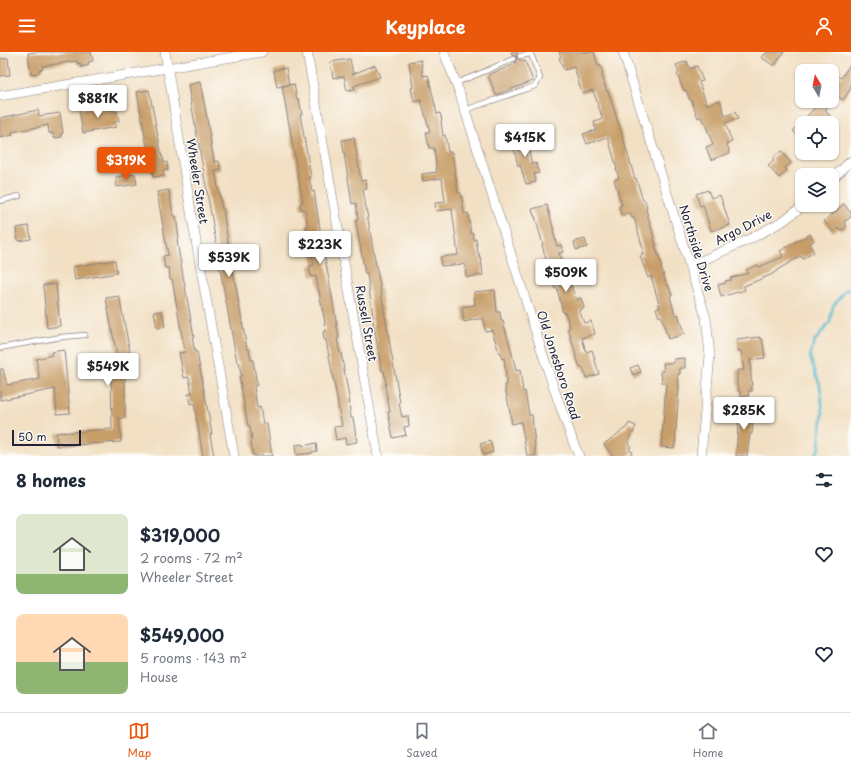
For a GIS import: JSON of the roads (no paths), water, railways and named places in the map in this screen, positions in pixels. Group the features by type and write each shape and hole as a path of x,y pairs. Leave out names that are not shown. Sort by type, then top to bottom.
{"street":[{"name":"Wheeler Street","path":"165,52 193,224 234,456"},
{"path":"0,96 262,52"},
{"name":"Russell Street","path":"307,52 378,456"},
{"name":"Old Jonesboro Road","path":"444,52 465,110 552,386 579,456"},
{"name":"Northside Drive","path":"623,52 706,318 710,355 701,456"},
{"path":"839,172 851,161"},
{"name":"Argo Drive","path":"690,266 750,239 783,221 795,212"}],"lane":[{"path":"465,110 535,86 540,78 532,53 520,56"},
{"path":"456,83 513,59"},
{"path":"0,201 19,196"},
{"path":"0,348 60,336 85,335"}],"waterway":[{"path":"814,456 819,448 823,413 820,385 810,357 814,342 830,322 833,306 847,289 851,290"}]}
